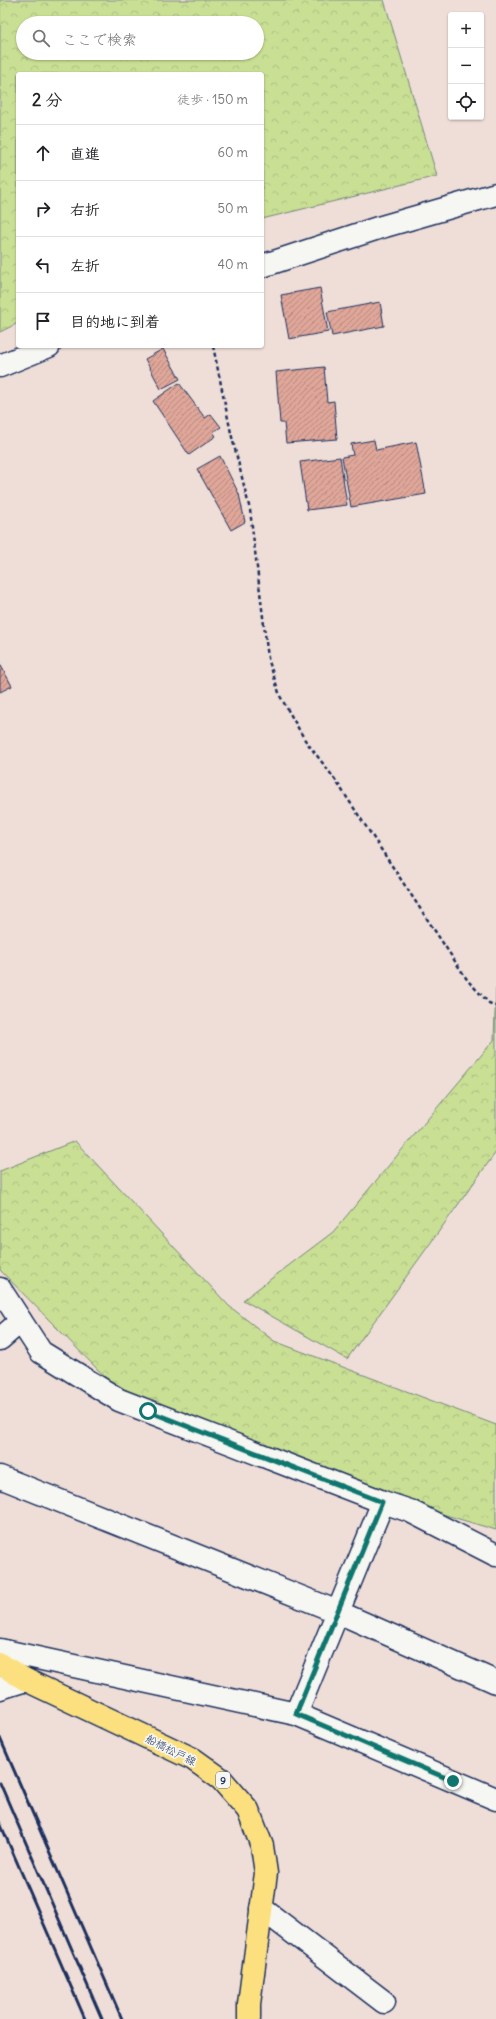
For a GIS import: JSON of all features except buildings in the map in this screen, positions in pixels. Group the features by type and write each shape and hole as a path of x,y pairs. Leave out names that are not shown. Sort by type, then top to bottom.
{"main road":[{"name":"船橋松戸線","path":"0,1664 26,1680 193,1759 221,1779 248,1810 262,1846 266,1873 249,2004 249,2019"}],"street":[{"path":"264,265 378,228 496,194"},
{"path":"0,366 44,348"},
{"path":"0,1289 41,1352 119,1400 382,1502 410,1511 496,1555"},
{"path":"0,1339 21,1321"},
{"path":"0,1477 338,1612 496,1682"},
{"path":"296,1714 382,1502"},
{"path":"0,1650 296,1714 496,1799"},
{"path":"0,1688 26,1680"},
{"path":"261,1908 384,2002"}],"path":[{"path":"213,348 231,433 250,510 268,658 280,696 305,740 334,778 468,981 489,1003 496,1006"}],"green space":[{"path":"0,0 384,0 437,176 264,219 264,72 16,72 16,324 0,332"},
{"path":"496,988 496,1152 347,1359 243,1300 333,1232 494,1040"},
{"path":"75,1141 229,1306 274,1341 496,1425 496,1530 382,1496 114,1386 0,1270 0,1171"}],"railway":[{"path":"0,1738 122,2019"},
{"path":"0,1783 102,2019"},
{"path":"0,1823 85,2019"}],"route":[{"path":"148,1411 382,1502 296,1714 453,1781"}]}
